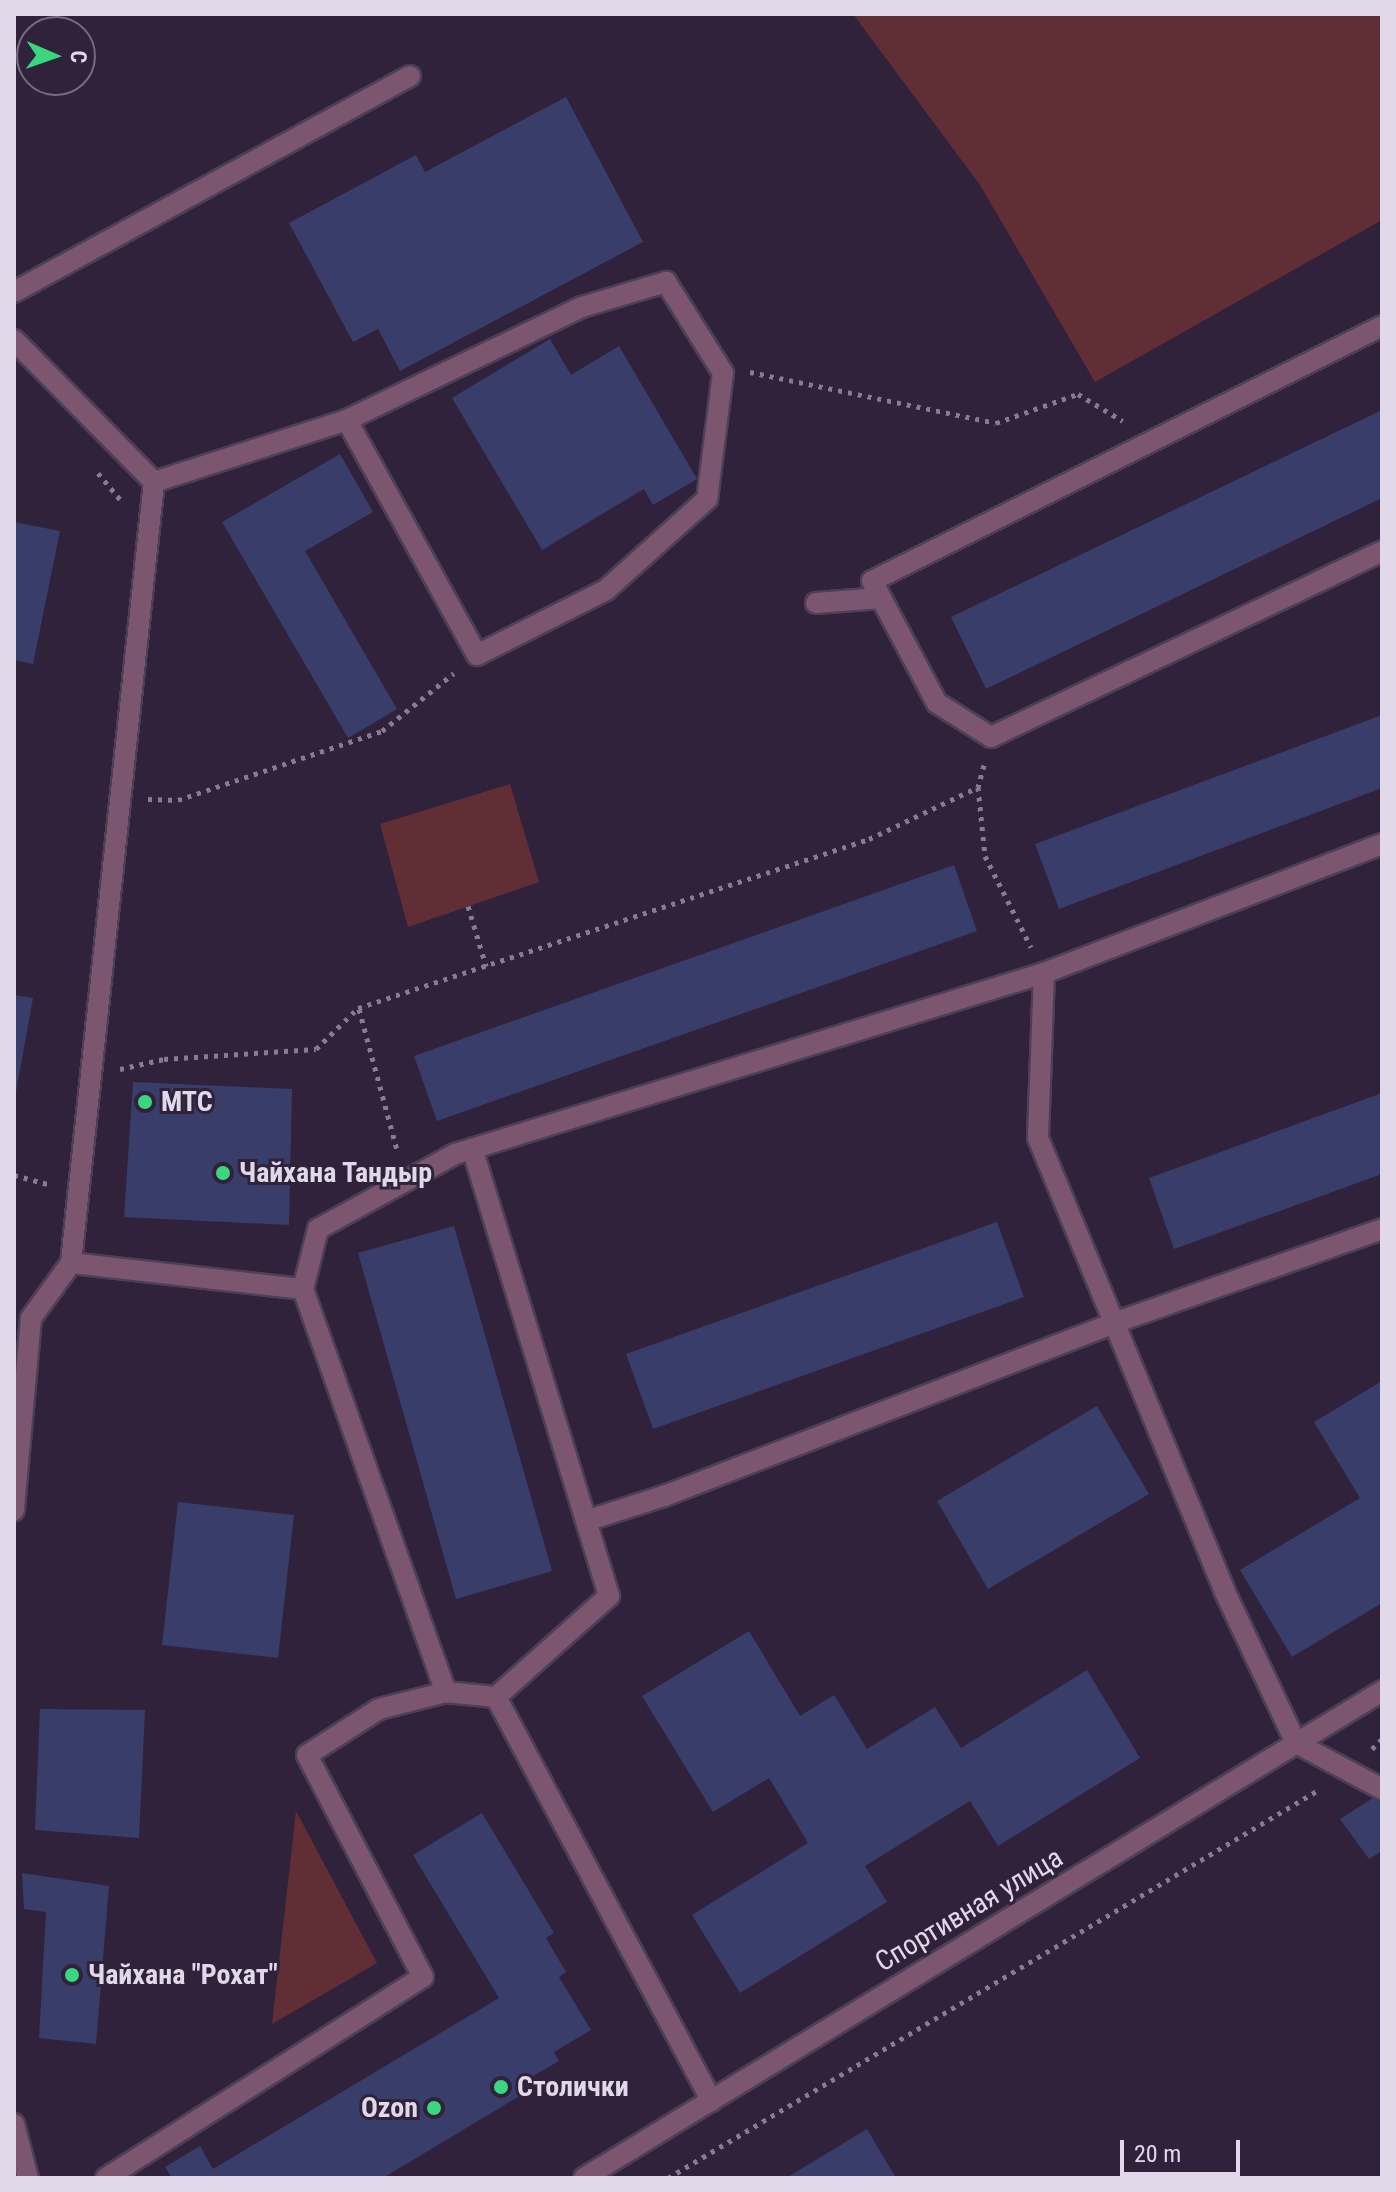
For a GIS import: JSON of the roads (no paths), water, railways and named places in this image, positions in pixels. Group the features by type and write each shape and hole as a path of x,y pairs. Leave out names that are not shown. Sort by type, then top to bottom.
{"street":[{"path":"14,292 410,76"},
{"path":"154,482 347,420 582,307 666,282 723,373 707,499 606,590 477,655 347,420"},
{"path":"1382,326 872,581 937,703 991,737 1382,551"},
{"path":"14,340 154,482"},
{"path":"14,1510 31,1318 71,1263 154,482"},
{"path":"816,603 881,598"},
{"path":"446,1692 303,1289 318,1229 472,1148 1044,973 1382,844"},
{"path":"1044,973 1038,1138 1224,1590 1296,1743 1382,1789"},
{"path":"106,2178 423,1977 307,1755 379,1709 446,1692 496,1697 609,1596 472,1148"},
{"path":"586,1521 664,1496 1114,1323 1382,1229"},
{"path":"71,1263 303,1289"},
{"name":"Спортивная улица","path":"584,2178 1382,1691"},
{"path":"496,1697 712,2101"},
{"path":"14,2124 28,2178"}],"place":[{"name":"МТС","path":"145,1102"},
{"name":"Чайхана Тандыр","path":"223,1173"},
{"name":"Чайхана \"Рохат\"","path":"72,1975"},
{"name":"Столички","path":"501,2087"},
{"name":"Ozon","path":"434,2108"}]}
